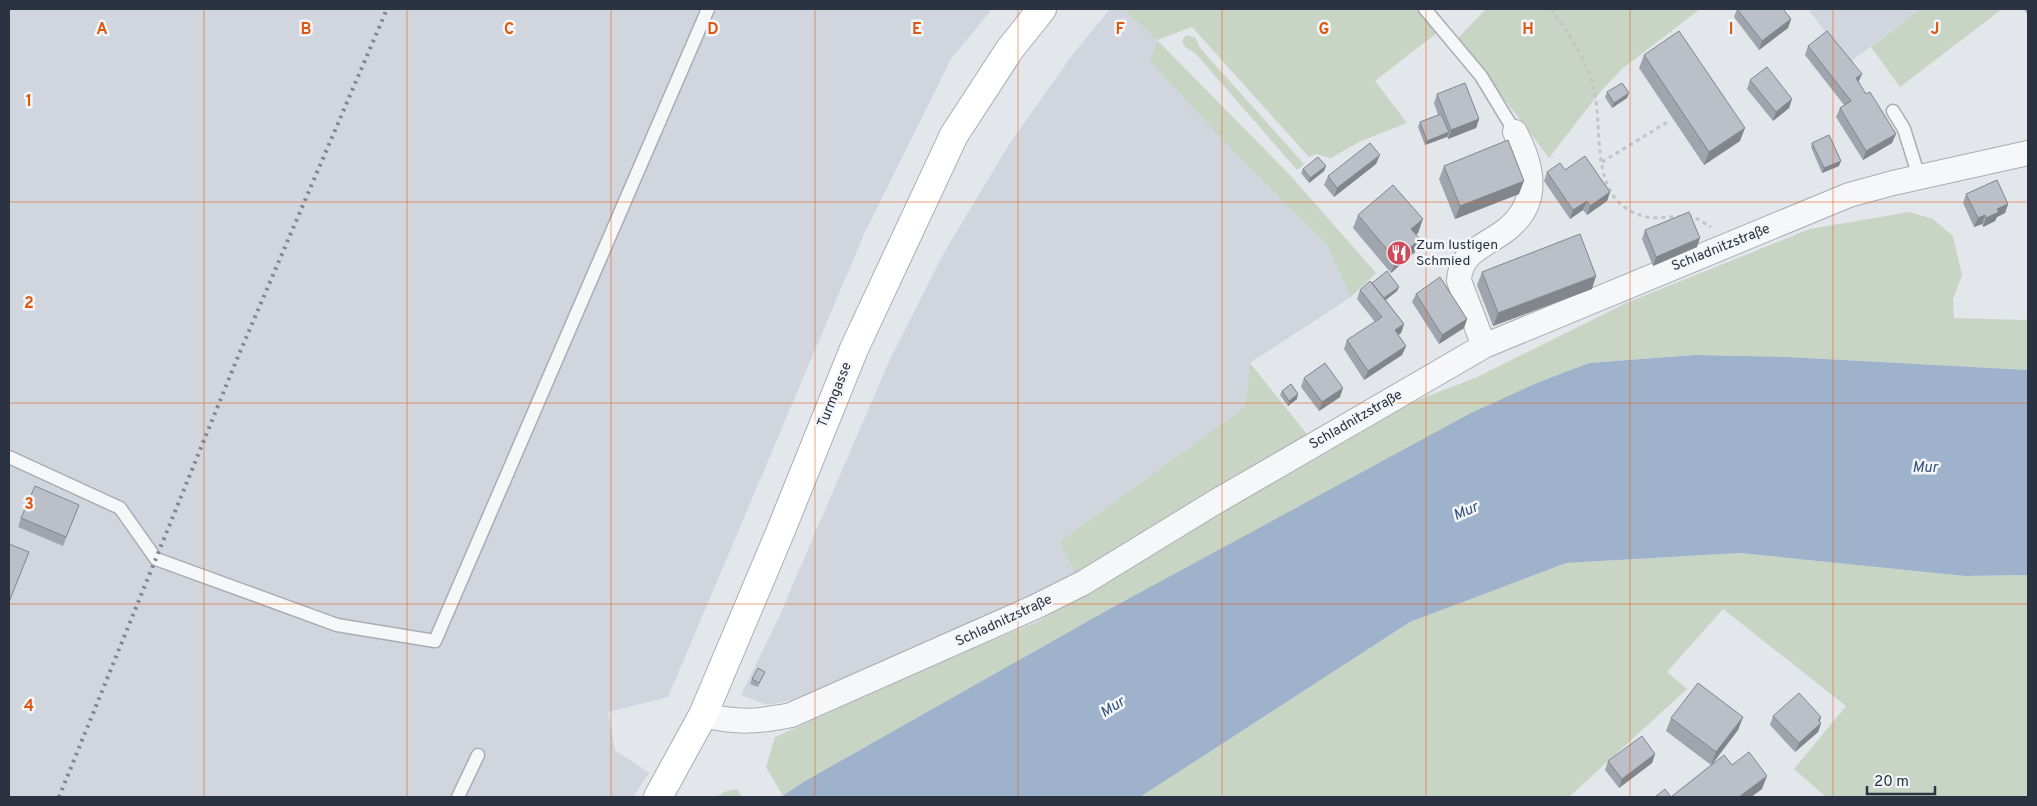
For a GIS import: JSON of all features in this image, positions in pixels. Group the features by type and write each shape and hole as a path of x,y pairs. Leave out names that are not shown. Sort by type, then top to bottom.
{"main road":[{"name":"Turmgasse","path":"658,797 703,715 779,535 854,349 954,135 1010,49 1042,9"}],"street":[{"path":"1484,346 1459,281 1459,273 1461,266 1472,253 1517,221 1527,202 1531,182 1529,164 1515,132"},
{"name":"Schladnitzstraße","path":"703,715 734,722 762,721 791,716 1035,607 1083,583 1212,504 1484,346 1849,194 2028,153"}],"lane":[{"path":"9,456 120,508 156,559 337,625 435,641 708,9"},
{"path":"1425,9 1481,76 1515,132"},
{"path":"1893,112 1904,129 1919,177"},
{"path":"458,797 478,755"}],"path":[{"path":"1551,9 1577,49 1590,76 1595,93 1604,179 1614,198 1628,211 1649,218 1694,217 1710,226 1723,248"},
{"path":"1602,162 1669,121"}],"shaded area":[{"path":"9,9 992,9 951,59 865,232 668,697 608,712 615,750 649,773 633,797 9,797"},
{"path":"1110,9 1123,9 1157,40 1219,136 1327,246 1351,297 1250,363 1245,407 1059,542 1077,576 843,681 792,700 767,705 741,695 778,619 891,357 945,251 1010,143 1073,54"},
{"path":"1808,9 1920,9 1849,63"}],"green space":[{"path":"1123,9 1418,9 1438,32 1375,81 1407,123 1361,141 1331,158 1316,154 1309,157 1192,27 1157,40"},
{"path":"1486,9 1700,9 1622,69 1600,92 1549,158 1458,38"},
{"path":"1920,9 2002,9 1900,87 1871,47"},
{"path":"1187,35 1195,37 1200,48 1304,164 1297,170 1195,53 1185,47 1182,42"},
{"path":"1157,40 1290,175 1376,273 1351,297 1327,246 1219,136 1150,61"},
{"path":"1909,212 1933,219 1953,236 1962,275 1953,299 1954,318 2028,320 2028,370 1788,357 1694,355 1589,363 1539,382 1104,612 805,781 783,796 766,767 775,737 973,648 1039,621 1194,525 1415,401 1475,378 1626,303 1810,229"},
{"path":"1250,363 1310,438 1077,576 1059,542 1245,407"},
{"path":"1740,553 1965,576 2028,575 2028,797 1826,797 1794,769 1846,706 1723,609 1667,672 1687,689 1569,797 1140,797 1410,622 1566,563"},
{"path":"737,789 742,797 716,797 724,792"}],"water":[{"name":"Mur","path":"1694,355 1788,357 2028,370 2028,575 1965,576 1740,553 1566,563 1410,622 1140,797 781,797 805,781 1104,612 1471,413 1539,382 1589,363"}],"building":[{"path":"1737,9 1783,9 1791,19 1762,41"},
{"path":"1679,31 1745,128 1709,152 1644,55"},
{"path":"1827,31 1862,74 1856,78 1866,94 1870,92 1896,134 1866,151 1840,108 1851,101 1808,46"},
{"path":"1767,67 1792,99 1776,112 1750,80"},
{"path":"1465,83 1479,119 1451,130 1437,94"},
{"path":"1622,83 1629,93 1614,103 1607,92"},
{"path":"1441,114 1449,132 1427,141 1420,122"},
{"path":"1829,135 1841,161 1824,168 1812,143"},
{"path":"1508,140 1524,181 1460,206 1444,166"},
{"path":"1370,143 1380,155 1337,188 1328,176"},
{"path":"1585,156 1610,192 1590,206 1587,201 1573,210 1547,172 1560,163 1565,170"},
{"path":"1318,157 1326,166 1310,178 1303,169"},
{"path":"1997,180 2008,204 1997,209 1999,212 1986,218 1985,215 1978,218 1966,194"},
{"path":"1393,185 1423,219 1411,229 1420,239 1396,260 1358,215"},
{"path":"1689,212 1700,238 1656,257 1645,230"},
{"path":"1580,234 1596,276 1498,313 1482,272"},
{"path":"1387,271 1399,287 1384,298 1372,283"},
{"path":"1440,277 1467,319 1442,335 1416,294"},
{"path":"1370,281 1404,324 1395,330 1406,346 1368,371 1347,340 1382,317 1360,290"},
{"path":"1325,363 1343,388 1322,402 1304,378"},
{"path":"1291,384 1298,394 1289,401 1282,391"},
{"path":"35,486 79,505 66,537 21,518"},
{"path":"9,544 29,552 9,602"},
{"path":"758,668 765,672 759,683 752,679"},
{"path":"1698,683 1743,717 1716,752 1671,718"},
{"path":"1799,693 1821,717 1818,720 1821,723 1799,743 1773,716"},
{"path":"1642,736 1655,754 1622,779 1608,761"},
{"path":"1749,752 1767,776 1739,797 1671,797 1724,755 1732,765"},
{"path":"1665,789 1671,797 1655,797"}],"railway":[{"path":"59,797 237,359 387,9"}],"place":[{"name":"Zum lustigen Schmied","path":"1399,253"}]}
